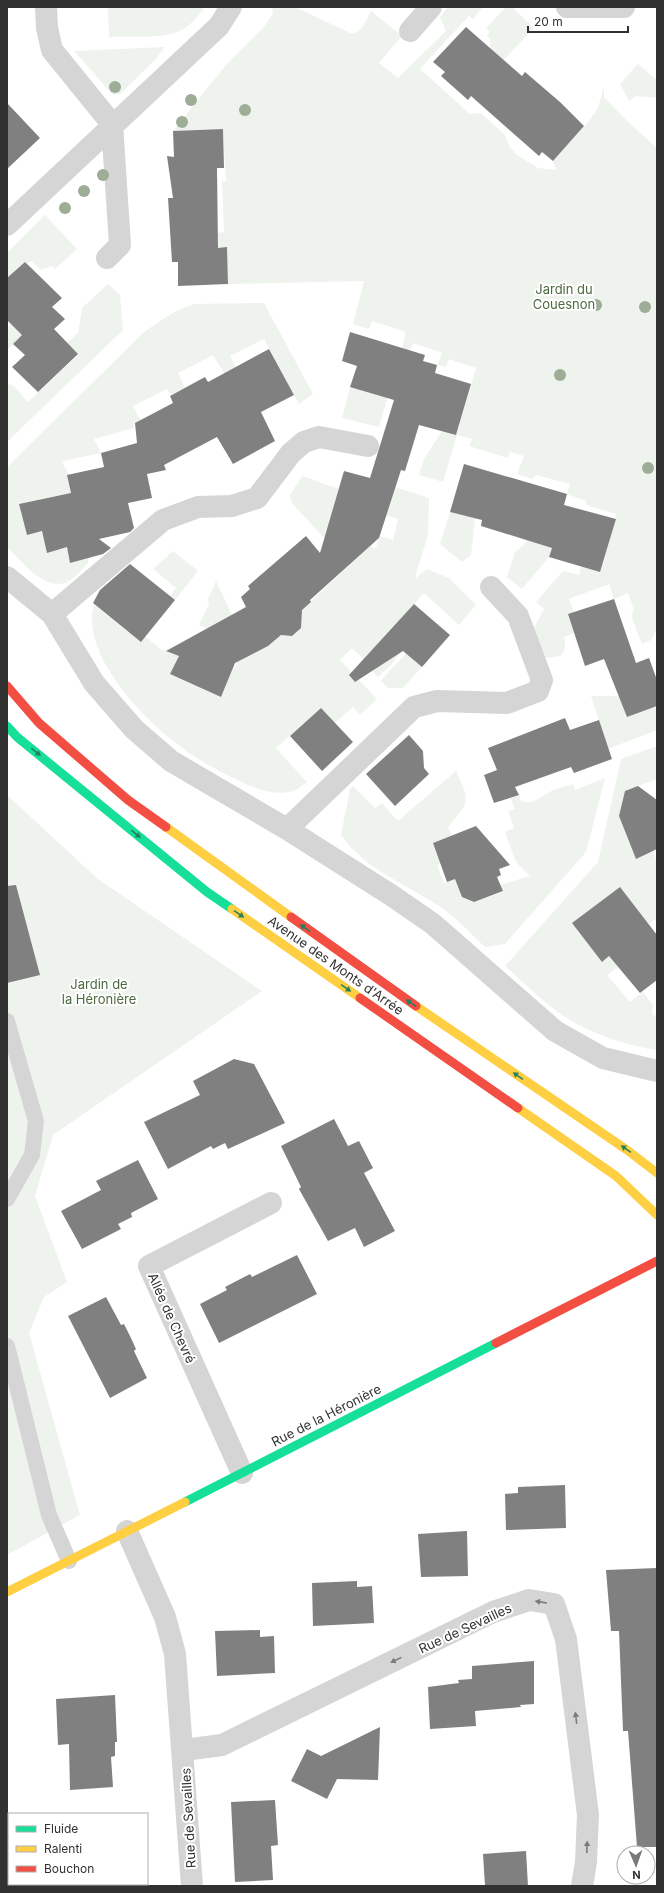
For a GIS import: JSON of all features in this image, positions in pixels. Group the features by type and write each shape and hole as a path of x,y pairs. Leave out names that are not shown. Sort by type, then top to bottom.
{"street":[{"path":"46,7 47,28 52,50 112,124 120,245 107,258"},
{"path":"7,225 112,124 219,26 231,7"},
{"path":"410,31 431,7"},
{"path":"567,7 624,7"},
{"path":"52,614 163,520 198,507 232,506 257,498 291,453 304,442 319,437 368,446"},
{"path":"7,577 52,614 94,683 134,729 171,761 287,829 391,895 433,924 555,1031 603,1058 657,1071"},
{"path":"287,829 414,707 437,700 507,702 538,692 542,680 518,616 491,587"},
{"name":"Avenue des Monts d'Arrée","path":"7,686 39,723 128,800 418,1007 627,1150 657,1173"},
{"name":"Avenue des Monts d'Arrée","path":"7,726 18,737 207,892 616,1176 657,1215"},
{"name":"Allée de Chevré","path":"242,1473 149,1266 271,1204"},
{"name":"Rue de la Héronière","path":"7,1592 657,1262"},
{"name":"Rue de Sevailles","path":"127,1531 165,1617 176,1654 184,1750 192,1886"},
{"name":"Rue de Sevailles","path":"184,1750 222,1746 493,1612 529,1600 554,1604 566,1639 588,1815 586,1862 582,1886"}],"lane":[{"path":"7,1021 36,1121 32,1155 7,1199"},
{"path":"7,1346 50,1515 69,1561"}],"green space":[{"path":"205,7 189,25 177,32 161,36 109,37 108,8"},
{"name":"Jardin du Couesnon","path":"272,7 295,7 350,33 354,33 361,29 371,11 402,36 379,63 398,78 446,31 440,17 448,7 483,7 473,19 469,16 420,69 470,114 481,113 505,135 510,147 517,155 538,168 556,170 553,161 589,121 598,108 604,86 604,97 625,119 657,148 657,629 651,640 642,644 631,616 634,610 628,593 614,599 609,584 569,599 574,612 568,615 574,633 564,637 565,648 560,656 544,658 533,629 544,609 536,602 563,571 579,575 583,559 603,564 616,519 616,514 586,505 586,501 567,494 570,484 536,475 532,479 517,474 524,456 510,452 508,458 469,446 472,439 457,435 443,482 419,475 424,459 442,431 457,434 476,368 449,359 446,367 437,365 442,353 413,343 410,351 402,349 406,332 372,321 369,329 353,324 364,281 228,284 227,248 218,248 218,233 224,232 222,181 226,181 223,129 173,131 226,65 264,27 273,13"},
{"path":"506,7 512,7 534,28 500,64 491,56 490,38 487,36 490,32 486,28"},
{"path":"165,47 155,60 120,94 113,95 74,51"},
{"path":"638,64 657,80 657,98 636,96 629,101 620,84"},
{"path":"45,215 77,249 55,269 52,266 41,270 31,261 27,264 25,262 7,278 7,253"},
{"path":"108,284 120,295 123,330 7,442 7,384 13,385 28,402 78,355 67,343 78,333 82,308"},
{"path":"264,303 313,394 299,404 264,339 230,356 236,367 227,378 213,355 178,373 185,388 171,395 167,389 133,406 141,421 133,424 134,428 94,439 101,453 62,461 69,475 67,476 72,497 57,501 55,496 19,504 27,535 42,531 47,553 67,547 70,563 88,558 88,563 77,575 69,581 61,584 43,580 35,574 7,547 7,467 143,333 161,320 174,312 195,304"},
{"path":"22,314 33,325 7,350 7,328"},
{"path":"350,387 389,392 379,427 342,418"},
{"path":"302,476 339,489 325,539 291,502 290,495"},
{"path":"374,480 429,498 428,535 416,578 427,569 449,578 476,605 459,625 424,593 386,635 402,650 391,665 378,677 372,671 374,670 352,648 340,660 377,699 360,715 353,707 335,723 321,708 276,748 307,782 301,787 282,793 269,792 229,776 198,759 147,718 117,682 105,663 96,643 92,624 94,605 129,633 134,627 163,651 164,650 179,656 170,674 221,697 233,668 237,664 236,655 230,643 225,638 199,625 209,604 208,599 216,581 232,615 285,635 292,636 301,628 296,615 355,560 344,539 376,548 380,536 393,540 398,519 378,513"},
{"path":"450,512 475,518 471,555 462,562 440,544"},
{"path":"531,533 554,540 549,557 522,589 507,577 515,552 524,545"},
{"path":"173,551 198,571 175,600 170,596 176,588 153,569"},
{"path":"406,653 422,667 403,688 388,688 381,681"},
{"path":"591,696 619,696 627,717 657,706 657,730 608,749"},
{"path":"657,746 657,779 625,791 622,815 633,852 653,851 657,862 657,918 649,924 638,911 633,915 614,892 572,923 602,961 610,956 618,967 607,975 630,1002 643,992 653,1005 652,1013 657,1018 657,1050 632,1045 607,1037 572,1021 546,1003 505,966 598,862 621,759"},
{"path":"456,771 464,789 466,801 460,812 448,827 452,836 433,843 441,864 437,865 444,883 455,879 462,897 474,902 503,892 500,885 530,876 516,862 505,832 514,828 508,811 515,809 510,798 519,795 521,801 533,802 557,789 573,784 575,790 605,778 586,852 505,944 485,947 460,922 446,911 371,865 350,846 341,835 350,789 353,786 375,808 382,803 398,821"},
{"name":"Jardin de la Héronière","path":"7,795 98,879 262,991 53,1135 35,1196 67,1282 44,1297 29,1333 80,1515 7,1555"}],"building":[{"path":"466,27 522,76 525,72 560,102 584,126 553,161 542,152 539,156 471,96 468,100 441,76 445,72 433,62"},
{"path":"7,103 40,138 7,169"},
{"path":"223,129 224,168 217,168 218,248 227,247 228,284 178,286 178,262 172,262 168,198 173,198 167,156 174,157 173,131"},
{"path":"25,262 62,298 52,307 65,319 54,329 78,354 38,392 12,367 25,355 13,344 22,335 7,320 7,278"},
{"path":"350,332 425,355 423,361 437,365 435,373 471,384 456,435 419,425 405,471 401,470 379,538 310,600 311,602 302,610 301,628 292,636 281,635 268,646 235,663 221,697 170,674 179,656 166,651 246,607 241,597 250,589 248,586 306,536 320,553 344,471 370,478 394,400 350,387 357,366 342,361"},
{"path":"269,349 294,395 261,412 275,441 233,464 217,437 164,465 166,470 147,474 152,498 128,503 134,528 130,532 99,539 111,548 103,554 70,563 67,547 47,553 42,531 27,535 19,504 71,493 67,475 104,467 101,453 137,443 135,423 173,403 170,396 205,377 208,382"},
{"path":"464,464 567,494 564,505 616,519 600,572 549,557 552,548 481,526 482,520 450,512"},
{"path":"130,564 175,600 141,642 93,603 100,590"},
{"path":"614,599 636,663 649,658 657,680 657,706 627,717 604,659 585,666 568,614"},
{"path":"414,604 450,635 422,667 403,651 355,682 349,675"},
{"path":"321,708 353,742 322,771 290,736"},
{"path":"565,718 570,730 599,720 612,759 574,773 571,767 515,787 519,795 494,803 484,775 497,770 488,748"},
{"path":"409,735 423,751 424,768 429,774 395,806 366,774"},
{"path":"638,786 657,800 657,849 636,859 619,816 625,791"},
{"path":"476,826 510,865 499,869 501,875 497,877 503,891 474,902 462,897 455,879 447,882 433,843"},
{"path":"16,885 40,975 7,983 7,886"},
{"path":"620,887 657,935 657,980 640,993 609,956 602,962 572,923"},
{"path":"234,1059 254,1064 285,1123 228,1149 225,1143 213,1149 211,1146 168,1169 144,1122 200,1095 193,1081"},
{"path":"334,1119 348,1146 359,1141 373,1168 364,1173 395,1231 364,1247 355,1228 328,1241 299,1189 301,1187 281,1146"},
{"path":"138,1160 158,1199 131,1213 132,1217 118,1224 121,1229 82,1249 61,1211 101,1190 96,1181"},
{"path":"297,1255 317,1294 219,1343 200,1304 227,1290 225,1287 250,1274 252,1277"},
{"path":"106,1297 121,1325 124,1324 136,1349 134,1351 147,1378 110,1398 68,1316"},
{"path":"565,1485 566,1528 506,1530 505,1494 518,1493 518,1487"},
{"path":"467,1531 468,1576 421,1577 418,1534"},
{"path":"657,1568 657,1847 656,1845 637,1845 628,1731 623,1731 619,1631 611,1631 606,1570"},
{"path":"357,1581 357,1587 372,1586 374,1623 313,1626 312,1583"},
{"path":"260,1630 260,1637 274,1636 275,1673 217,1676 215,1631"},
{"path":"534,1661 534,1704 520,1705 521,1707 475,1711 476,1726 430,1729 428,1687 459,1683 458,1680 472,1679 472,1666"},
{"path":"115,1695 117,1742 115,1742 115,1756 111,1757 113,1787 70,1790 69,1744 58,1745 56,1699"},
{"path":"380,1727 378,1780 337,1779 327,1799 291,1781 307,1749 321,1756"},
{"path":"275,1800 278,1845 271,1846 273,1880 235,1882 231,1802"},
{"path":"526,1851 528,1886 485,1886 483,1854"}],"traffic: fast":[{"path":"7,726 17,737 207,892 232,909"},
{"path":"185,1502 496,1343"}],"traffic: slow":[{"path":"166,827 291,917"},
{"path":"232,909 360,998"},
{"path":"416,1006 627,1150 657,1173"},
{"path":"518,1108 616,1176 657,1215"},
{"path":"7,1592 185,1502"}],"traffic: jam":[{"path":"7,686 39,723 128,800 166,827"},
{"path":"291,917 416,1006"},
{"path":"360,998 518,1108"},
{"path":"496,1343 657,1261"}]}
